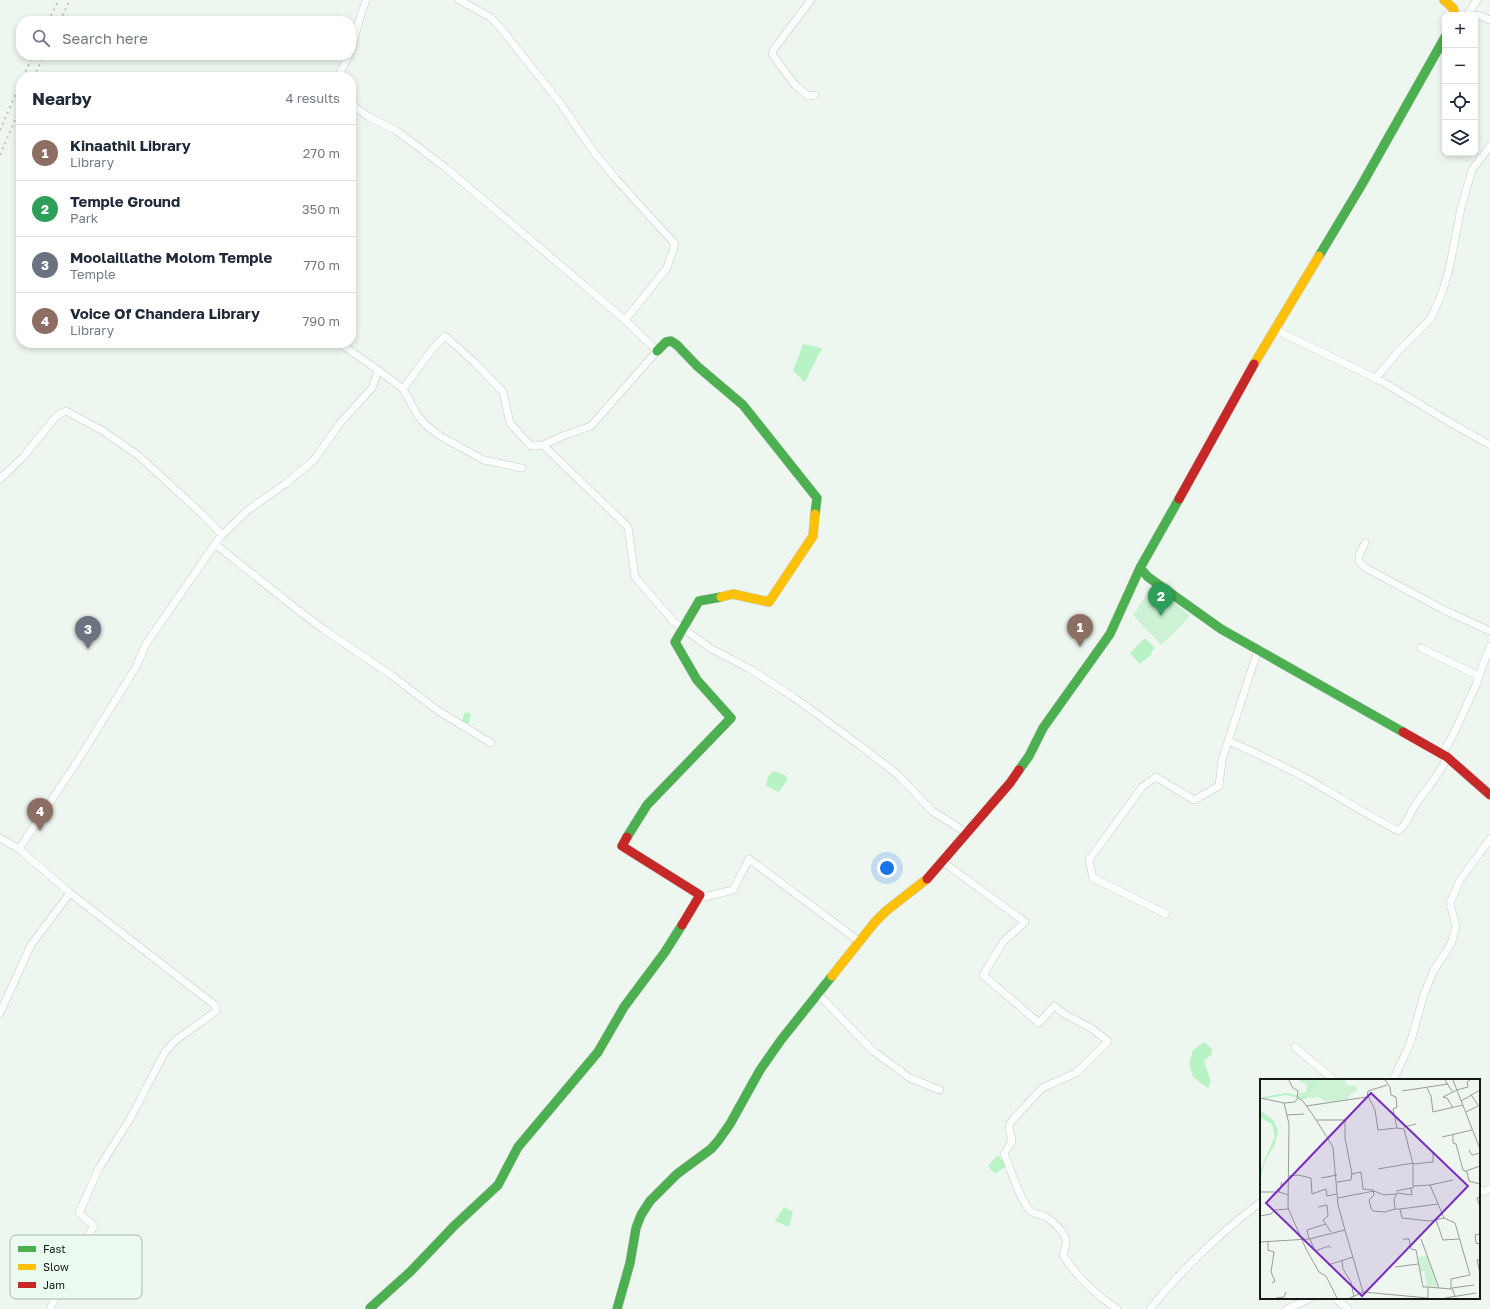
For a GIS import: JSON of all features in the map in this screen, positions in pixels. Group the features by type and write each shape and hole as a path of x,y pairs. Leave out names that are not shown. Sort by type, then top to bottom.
{"street":[{"path":"356,32 366,0"},
{"path":"459,0 490,17 499,26 561,104 593,151 616,179 676,244 667,268 625,320"},
{"path":"811,0 774,49 772,54 794,85 808,96 815,96"},
{"path":"1444,0 1453,8 1454,12"},
{"path":"1469,12 1477,0"},
{"path":"1478,16 1490,20"},
{"path":"618,1309 630,1263 636,1228 641,1215 650,1201 676,1174 711,1149 730,1124 760,1070 781,1040 875,922 886,911 930,877 1010,782 1029,756 1043,728 1110,634 1140,568 1274,329 1361,186 1442,42"},
{"path":"340,72 346,60"},
{"path":"356,108 369,117 397,131 446,168 625,320 657,351"},
{"path":"1375,379 1396,354 1431,318 1442,293 1449,270 1461,208 1472,170 1490,146"},
{"path":"1274,329 1375,379 1490,444"},
{"path":"372,1309 370,1308 410,1272 454,1226 498,1185 518,1146 598,1052 624,1007 665,952 700,895 622,846 647,805 731,718 697,680 675,642 699,601 734,594 769,602 813,536 817,498 743,405 696,366 677,345 671,341 666,342 657,351 591,426 543,445 531,446 510,423 503,392 474,362 445,336 433,348 403,389"},
{"path":"346,348 403,389 418,416 440,436 484,460 522,468"},
{"path":"19,849 77,762 136,667 146,644 215,544 222,535 248,510 285,484 313,461 341,422 372,388 378,370"},
{"path":"0,479 23,457 54,419 66,411 103,431 139,456 204,515 222,535"},
{"path":"543,445 628,527 635,577 673,621 710,648 750,669 792,696 898,775 932,810 967,833"},
{"path":"1365,543 1359,555 1359,561 1364,567 1444,610 1490,631"},
{"path":"215,544 323,629 391,675 437,710 490,743"},
{"path":"1140,568 1148,577 1221,629 1445,756 1490,796"},
{"path":"1229,741 1259,754 1310,780 1355,808 1398,831 1402,828 1413,808 1443,766 1445,756 1490,646"},
{"path":"1421,648 1479,676"},
{"path":"1166,914 1093,878 1090,860 1142,787 1156,777 1194,800 1219,786 1222,760 1258,650"},
{"path":"0,838 19,849 70,893 216,1006 216,1011 176,1040 166,1052 131,1117 99,1168 79,1213 94,1226 88,1235"},
{"path":"1393,1079 1410,1044 1422,1001 1434,970 1450,944 1456,926 1450,903 1460,880 1490,839"},
{"path":"697,900 733,890 749,859 860,942"},
{"path":"943,862 1025,922 1003,942 983,975 1039,1023 1054,1006 1066,1015 1091,1028 1108,1041 1076,1073 1042,1088 1010,1123 1008,1127 1012,1140 1004,1154 1026,1207 1033,1214 1045,1217 1063,1233 1066,1241 1063,1255 1073,1271 1099,1297 1117,1309"},
{"path":"0,1013 31,945 70,893"},
{"path":"818,994 873,1051 910,1078 940,1090"},
{"path":"1295,1047 1333,1079"},
{"path":"1480,1190 1484,1192 1490,1188"},
{"path":"1150,1309 1193,1261 1223,1232 1260,1203"},
{"path":"50,1309 55,1299"},
{"path":"1287,1309 1299,1305 1309,1299"},
{"path":"1336,1299 1348,1309"}],"shaded area":[{"path":"803,344 822,348 805,382 793,371"},
{"path":"1152,587 1172,600 1190,616 1161,645 1133,615"},
{"path":"1145,638 1155,648 1151,652 1152,654 1140,664 1130,653"},
{"path":"465,712 471,714 469,723 461,724"},
{"path":"774,771 785,775 788,779 779,792 766,786 768,776"},
{"path":"1204,1042 1212,1049 1211,1055 1204,1061 1211,1082 1208,1088 1193,1077 1189,1064 1193,1050"},
{"path":"998,1155 1006,1166 995,1174 988,1166"},
{"path":"784,1207 793,1212 789,1227 775,1221"}],"railway":[{"path":"51,16 59,0"},
{"path":"62,16 70,0"},
{"path":"25,72 31,60"},
{"path":"36,72 42,60"},
{"path":"0,130 16,93"},
{"path":"0,155 16,118"}],"traffic: fast":[{"path":"1319,256 1361,186 1442,42"},
{"path":"657,351 666,342 671,341 677,345 697,366 743,405 817,498 815,514"},
{"path":"1179,499 1140,568 1148,577 1221,629 1403,732"},
{"path":"1019,770 1029,756 1043,728 1110,634 1140,568"},
{"path":"627,837 647,805 731,718 697,680 675,642 699,601 721,597"},
{"path":"372,1309 370,1308 410,1272 454,1226 498,1185 518,1147 598,1052 624,1007 665,952 682,925"},
{"path":"617,1309 630,1263 636,1228 641,1215 650,1201 677,1174 711,1149 718,1141 730,1124 760,1070 781,1040 832,976"}],"traffic: slow":[{"path":"1444,0 1453,8 1454,12"},
{"path":"1254,364 1319,256"},
{"path":"721,597 733,594 769,602 813,536 815,514"},
{"path":"832,976 875,922 886,911 927,879"}],"traffic: jam":[{"path":"1179,499 1254,364"},
{"path":"1403,732 1447,757 1490,795"},
{"path":"927,879 1010,783 1019,770"},
{"path":"627,837 622,846 700,895 682,925"}],"place":[{"name":"Temple Ground","path":"1161,616"},
{"name":"Kinaathil Library","path":"1080,647"},
{"name":"Moolaillathe Molom Temple","path":"88,649"},
{"name":"Voice Of Chandera Library","path":"40,831"}]}
